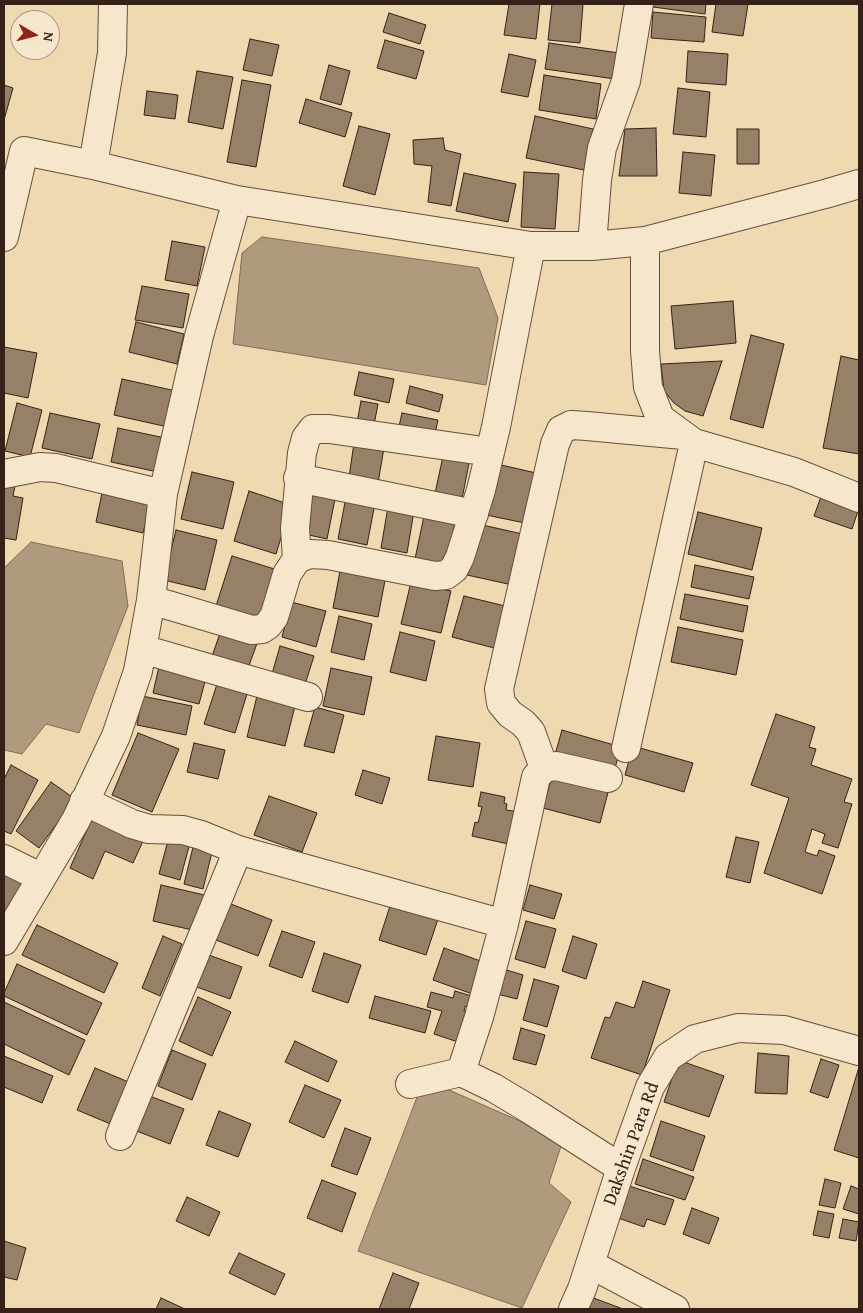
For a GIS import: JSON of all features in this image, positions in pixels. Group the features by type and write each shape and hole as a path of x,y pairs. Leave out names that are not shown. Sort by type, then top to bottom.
{"street":[{"path":"93,165 112,53 113,4"},
{"path":"592,246 597,180 602,148 626,81 638,4"},
{"path":"4,237 14,148 237,200 531,246 592,246 645,241 859,184"},
{"path":"4,941 40,877 76,820 116,736 138,671 150,600 163,494 199,336 237,200"},
{"path":"645,241 645,351 648,387 660,418 689,439"},
{"path":"296,559 310,554 328,555 435,576 446,575 454,569 460,557 474,514 490,452 511,357 531,246"},
{"path":"544,768 531,732 523,723 510,714 501,703 499,689 555,444 561,430 571,425 587,426 689,439 794,472 859,498"},
{"path":"150,600 252,630 262,629 268,625 274,617 287,574 296,559 298,478 306,438 313,429 329,429 490,452"},
{"path":"626,748 689,439"},
{"path":"4,474 40,468 56,468 163,494"},
{"path":"298,478 474,514"},
{"path":"142,649 308,697"},
{"path":"461,1072 479,1017 504,924 536,778 544,768 556,766 608,778"},
{"path":"84,801 132,824 149,829 183,830 238,850 504,924"},
{"path":"120,1136 238,850"},
{"path":"4,859 40,877"},
{"name":"Dakshin Para Rd","path":"573,1309 582,1289 621,1168 650,1087 668,1056 695,1039 738,1028 784,1030 859,1052"},
{"path":"410,1084 461,1072 494,1088 621,1168"},
{"path":"590,1264 675,1309"}],"shaded area":[{"path":"262,237 479,268 498,318 486,385 233,344 242,253"},
{"path":"31,542 122,561 128,606 79,733 46,724 22,754 4,750 4,568"},
{"path":"424,1079 563,1140 549,1183 571,1202 522,1308 358,1251"}],"building":[{"path":"509,4 540,4 536,39 504,35"},
{"path":"552,4 583,4 580,43 548,40"},
{"path":"653,4 706,4 705,14 653,7"},
{"path":"716,4 748,4 743,36 712,32"},
{"path":"653,12 706,17 704,42 651,38"},
{"path":"389,13 426,25 420,44 383,32"},
{"path":"250,39 279,45 272,76 243,70"},
{"path":"385,40 424,51 416,79 377,68"},
{"path":"549,43 626,54 622,80 545,69"},
{"path":"688,51 728,54 726,85 686,82"},
{"path":"509,54 536,60 528,97 501,92"},
{"path":"329,65 350,71 341,105 320,99"},
{"path":"197,71 233,77 223,129 188,122"},
{"path":"544,75 601,84 596,119 539,110"},
{"path":"242,80 271,85 256,167 227,162"},
{"path":"4,85 13,88 4,120"},
{"path":"678,88 710,92 706,137 673,134"},
{"path":"147,91 178,95 175,119 144,115"},
{"path":"306,99 352,113 345,137 299,123"},
{"path":"535,116 593,129 584,170 526,158"},
{"path":"359,126 390,134 375,195 343,186"},
{"path":"656,128 657,176 619,176 625,129"},
{"path":"737,129 759,129 759,164 737,164"},
{"path":"443,138 445,150 461,154 451,206 428,202 432,166 414,164 413,140"},
{"path":"683,152 715,155 711,196 679,193"},
{"path":"524,172 559,174 555,229 521,227"},
{"path":"464,173 516,184 508,222 456,211"},
{"path":"172,241 205,247 197,286 165,280"},
{"path":"142,286 189,294 183,328 135,320"},
{"path":"733,301 736,343 675,349 671,306"},
{"path":"136,322 184,334 177,364 129,352"},
{"path":"751,335 784,344 763,428 730,419"},
{"path":"4,347 37,353 28,398 4,393"},
{"path":"841,356 859,360 859,454 823,448"},
{"path":"722,361 703,416 685,411 674,403 664,391 661,364"},
{"path":"359,372 394,379 389,403 354,395"},
{"path":"122,379 176,391 168,427 114,415"},
{"path":"410,386 443,395 439,412 406,403"},
{"path":"361,401 378,404 373,430 356,428"},
{"path":"17,403 42,410 30,457 5,451"},
{"path":"50,413 100,424 92,459 42,448"},
{"path":"402,413 438,420 434,438 398,431"},
{"path":"118,428 165,438 158,472 111,462"},
{"path":"354,443 384,448 377,489 348,484"},
{"path":"445,447 471,453 461,504 434,498"},
{"path":"497,464 536,473 525,523 486,515"},
{"path":"192,472 234,482 223,529 181,519"},
{"path":"4,483 15,486 13,496 23,498 16,540 4,538"},
{"path":"310,484 337,489 327,539 300,533"},
{"path":"103,488 151,499 143,533 96,522"},
{"path":"249,491 291,505 276,554 234,541"},
{"path":"823,491 859,508 852,529 814,516"},
{"path":"347,492 376,498 367,545 338,539"},
{"path":"389,501 415,505 407,553 381,548"},
{"path":"425,511 456,518 447,565 415,559"},
{"path":"698,512 762,528 752,570 688,554"},
{"path":"478,524 527,535 517,586 467,575"},
{"path":"176,530 217,540 205,590 164,580"},
{"path":"232,556 281,571 266,621 216,606"},
{"path":"342,561 387,570 378,617 333,608"},
{"path":"695,565 754,577 749,599 691,587"},
{"path":"411,582 451,591 441,633 401,624"},
{"path":"685,594 748,606 743,632 680,619"},
{"path":"464,596 505,606 494,648 452,637"},
{"path":"291,602 326,611 316,647 282,637"},
{"path":"339,616 372,624 364,660 331,652"},
{"path":"223,625 259,638 247,671 211,659"},
{"path":"678,627 743,640 736,675 671,662"},
{"path":"400,632 435,641 426,681 390,672"},
{"path":"280,646 314,656 303,691 270,681"},
{"path":"160,662 207,674 199,704 153,693"},
{"path":"331,668 372,677 364,715 323,706"},
{"path":"220,675 250,684 235,733 204,724"},
{"path":"142,696 192,706 186,735 137,725"},
{"path":"257,696 295,706 285,746 247,737"},
{"path":"315,707 344,715 334,753 304,746"},
{"path":"776,714 815,727 809,747 816,749 811,765 852,779 844,802 852,804 838,848 822,843 825,834 812,829 805,852 817,856 819,850 835,856 822,894 764,873 789,798 751,785"},
{"path":"562,730 621,747 613,775 554,758"},
{"path":"138,733 179,749 152,812 112,795"},
{"path":"436,736 480,743 473,787 428,780"},
{"path":"194,743 225,750 218,779 187,772"},
{"path":"633,746 693,763 684,792 625,775"},
{"path":"11,765 38,780 11,834 4,831 4,779"},
{"path":"554,769 610,785 600,823 543,808"},
{"path":"363,770 390,778 382,804 355,795"},
{"path":"51,782 75,799 39,848 16,831"},
{"path":"481,792 505,797 506,810 520,812 513,845 472,836 475,822 478,823 482,807 478,806"},
{"path":"269,796 317,813 302,852 254,835"},
{"path":"93,816 144,839 133,863 105,851 93,879 70,868"},
{"path":"170,833 191,839 180,880 159,874"},
{"path":"736,837 759,842 750,883 726,877"},
{"path":"195,839 214,844 203,889 184,884"},
{"path":"7,869 31,881 4,932 4,875"},
{"path":"161,885 209,896 201,932 153,921"},
{"path":"530,885 562,894 554,919 523,910"},
{"path":"393,897 440,913 426,955 379,940"},
{"path":"231,904 272,920 258,956 216,940"},
{"path":"526,921 556,929 545,968 515,959"},
{"path":"37,925 118,963 104,993 22,955"},
{"path":"282,931 315,942 302,978 269,966"},
{"path":"163,936 182,944 160,996 142,988"},
{"path":"573,936 597,944 586,979 562,971"},
{"path":"444,948 489,964 478,996 433,980"},
{"path":"324,953 361,965 348,1003 312,991"},
{"path":"206,954 242,967 230,999 194,986"},
{"path":"17,964 102,1003 87,1035 4,996"},
{"path":"500,968 523,975 517,999 493,993"},
{"path":"534,979 559,986 547,1027 523,1020"},
{"path":"643,981 670,990 642,1075 591,1058 605,1017 610,1018 616,1002 634,1008"},
{"path":"455,991 475,997 472,1008 465,1006 464,1011 470,1013 461,1043 434,1034 442,1011 427,1007 431,992 453,998"},
{"path":"375,996 431,1011 425,1033 369,1018"},
{"path":"198,997 231,1012 212,1056 179,1041"},
{"path":"4,1002 85,1040 69,1075 4,1044"},
{"path":"521,1028 545,1035 536,1065 513,1059"},
{"path":"295,1041 337,1061 328,1082 285,1062"},
{"path":"172,1050 206,1064 192,1100 158,1086"},
{"path":"758,1053 789,1056 787,1094 755,1093"},
{"path":"4,1056 53,1076 42,1103 4,1087"},
{"path":"821,1059 839,1065 828,1098 810,1092"},
{"path":"678,1060 724,1076 709,1117 664,1102"},
{"path":"859,1067 859,1158 834,1150"},
{"path":"95,1068 131,1083 113,1125 77,1110"},
{"path":"305,1085 341,1100 324,1138 289,1122"},
{"path":"147,1095 184,1109 170,1144 134,1130"},
{"path":"219,1111 251,1124 238,1157 206,1145"},
{"path":"661,1121 705,1136 693,1171 650,1156"},
{"path":"345,1128 371,1138 357,1175 331,1166"},
{"path":"643,1159 694,1177 685,1200 635,1184"},
{"path":"825,1179 841,1183 835,1208 819,1205"},
{"path":"322,1180 356,1193 342,1232 307,1218"},
{"path":"629,1186 674,1200 665,1225 647,1219 644,1227 618,1218"},
{"path":"851,1186 859,1189 859,1214 843,1209"},
{"path":"187,1197 220,1212 209,1236 176,1221"},
{"path":"692,1208 719,1218 709,1244 683,1234"},
{"path":"818,1211 834,1214 829,1238 813,1235"},
{"path":"843,1219 859,1222 856,1241 839,1238"},
{"path":"4,1241 26,1248 17,1280 4,1277"},
{"path":"239,1253 285,1274 275,1295 229,1273"},
{"path":"393,1273 419,1283 409,1309 379,1309"},
{"path":"591,1297 623,1309 586,1309"},
{"path":"161,1298 185,1309 156,1309"}]}
